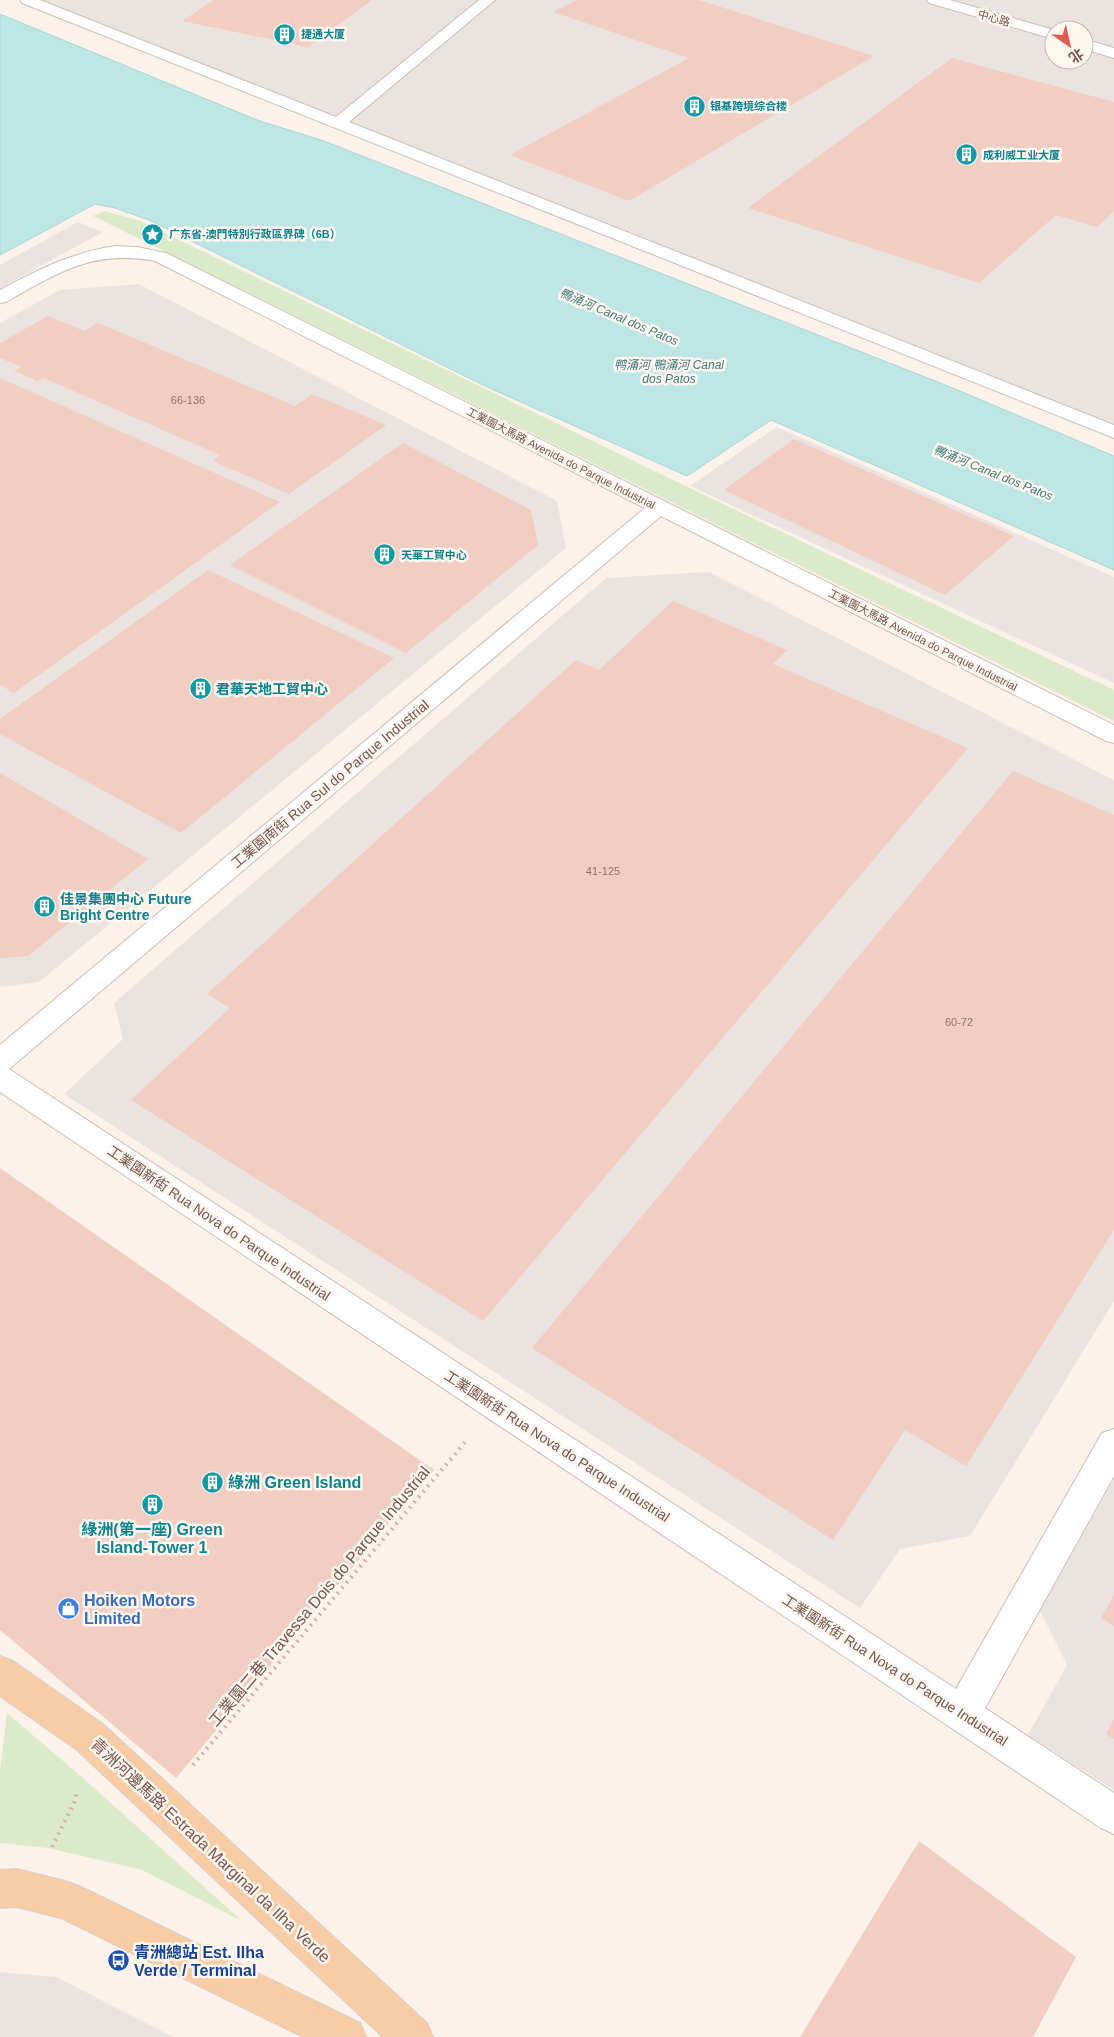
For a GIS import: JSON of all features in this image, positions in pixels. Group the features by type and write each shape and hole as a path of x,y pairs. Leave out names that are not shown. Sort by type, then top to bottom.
{"main road":[{"name":"青洲河邊馬路 Estrada Marginal da Ilha Verde","path":"0,1674 90,1737 414,2037"},
{"path":"9,1889 65,1900 346,2037"}],"street":[{"path":"27,0 1114,432"},
{"path":"338,122 488,0"},
{"name":"中心路","path":"934,0 1044,32"},
{"path":"1094,47 1114,53"},
{"name":"工業園大馬路 Avenida do Parque Industrial","path":"0,298 60,264 83,256 120,252 160,257 1114,736"},
{"name":"工業園南街 Rua Sul do Parque Industrial","path":"0,1061 659,507"},
{"name":"工業園新街 Rua Nova do Parque Industrial","path":"0,1077 1114,1815"},
{"path":"962,1714 1114,1444"}],"path":[{"name":"工業園二巷 Travessa Dois do Parque Industrial","path":"162,1803 495,1406"},
{"path":"9,1889 39,1873 74,1803 90,1737"}],"shaded area":[{"path":"27,0 1114,0 1114,432"},
{"path":"78,222 103,232 0,288 0,265"},
{"path":"139,284 557,501 566,548 39,982 0,987 0,323 60,290"},
{"path":"777,427 1114,577 1114,683 690,486"},
{"path":"709,572 1114,780 1114,1301 970,1536 900,1549 860,1608 64,1094 123,1039 114,1003 606,578"},
{"path":"1114,1479 1114,1790 1028,1735 1067,1665 1040,1611"},
{"path":"0,1972 56,1977 173,2037 0,2037"}],"green space":[{"path":"105,211 138,220 677,482 1114,690 1114,721 93,216"},
{"path":"7,1713 83,1778 242,1921 142,1870 48,1848 0,1843 0,1772"}],"water":[{"name":"鸭涌河 鴨涌河 Canal dos Patos","path":"0,14 257,120 324,141 948,386 1114,456 1114,570 771,420 687,476 485,386 149,220 115,208 95,204 0,255"}],"building":[{"name":"捷通大厦","path":"214,0 372,0 308,47 182,21"},
{"name":"银基跨境综合楼","path":"577,0 699,0 874,56 629,201 510,155 689,58 553,12"},
{"name":"成利威工业大厦","path":"952,58 1114,102 1114,211 1097,227 1056,215 979,283 748,208"},
{"path":"48,316 84,331 98,323 295,406 312,394 386,425 289,494 213,461 220,455 44,378 37,381 14,371 21,367 0,358 0,343"},
{"path":"0,378 280,502 14,693 0,685"},
{"path":"794,439 1014,536 945,595 724,490"},
{"name":"天華工貿中心","path":"403,443 531,510 538,545 406,653 230,565"},
{"name":"君華天地工貿中心","path":"208,570 394,658 181,833 0,734 0,719"},
{"path":"673,601 787,650 773,664 968,748 483,1321 131,1100 230,1008 207,994 576,660 599,670"},
{"path":"1013,771 1114,815 1114,1230 966,1466 905,1430 833,1540 532,1348"},
{"name":"佳景集團中心 Future Bright Centre","path":"0,773 148,859 28,956 0,958"},
{"name":"綠洲 Green Island","path":"0,1168 434,1470 176,1778 0,1630"},
{"path":"1114,1595 1114,1626 1101,1618"},
{"path":"1114,1719 1114,1739 1106,1734"},
{"path":"919,1841 1076,1957 1033,2037 800,2037"}],"place":[{"name":"捷通大厦","path":"285,34"},
{"name":"银基跨境综合楼","path":"694,106"},
{"name":"成利威工业大厦","path":"967,155"},
{"name":"广东省-澳門特別行政區界碑（6B）","path":"153,234"},
{"name":"天華工貿中心","path":"385,555"},
{"name":"君華天地工貿中心","path":"200,689"},
{"name":"佳景集團中心 Future Bright Centre","path":"44,907"},
{"name":"綠洲 Green Island","path":"212,1482"},
{"name":"綠洲(第一座) Green Island-Tower 1","path":"152,1505"},
{"name":"Hoiken Motors Limited","path":"68,1609"},
{"name":"青洲總站 Est. Ilha Verde / Terminal","path":"118,1961"}],"water label":[{"name":"鴨涌河 Canal dos Patos","path":"619,317"},
{"name":"鴨涌河 Canal dos Patos","path":"993,473"}]}
